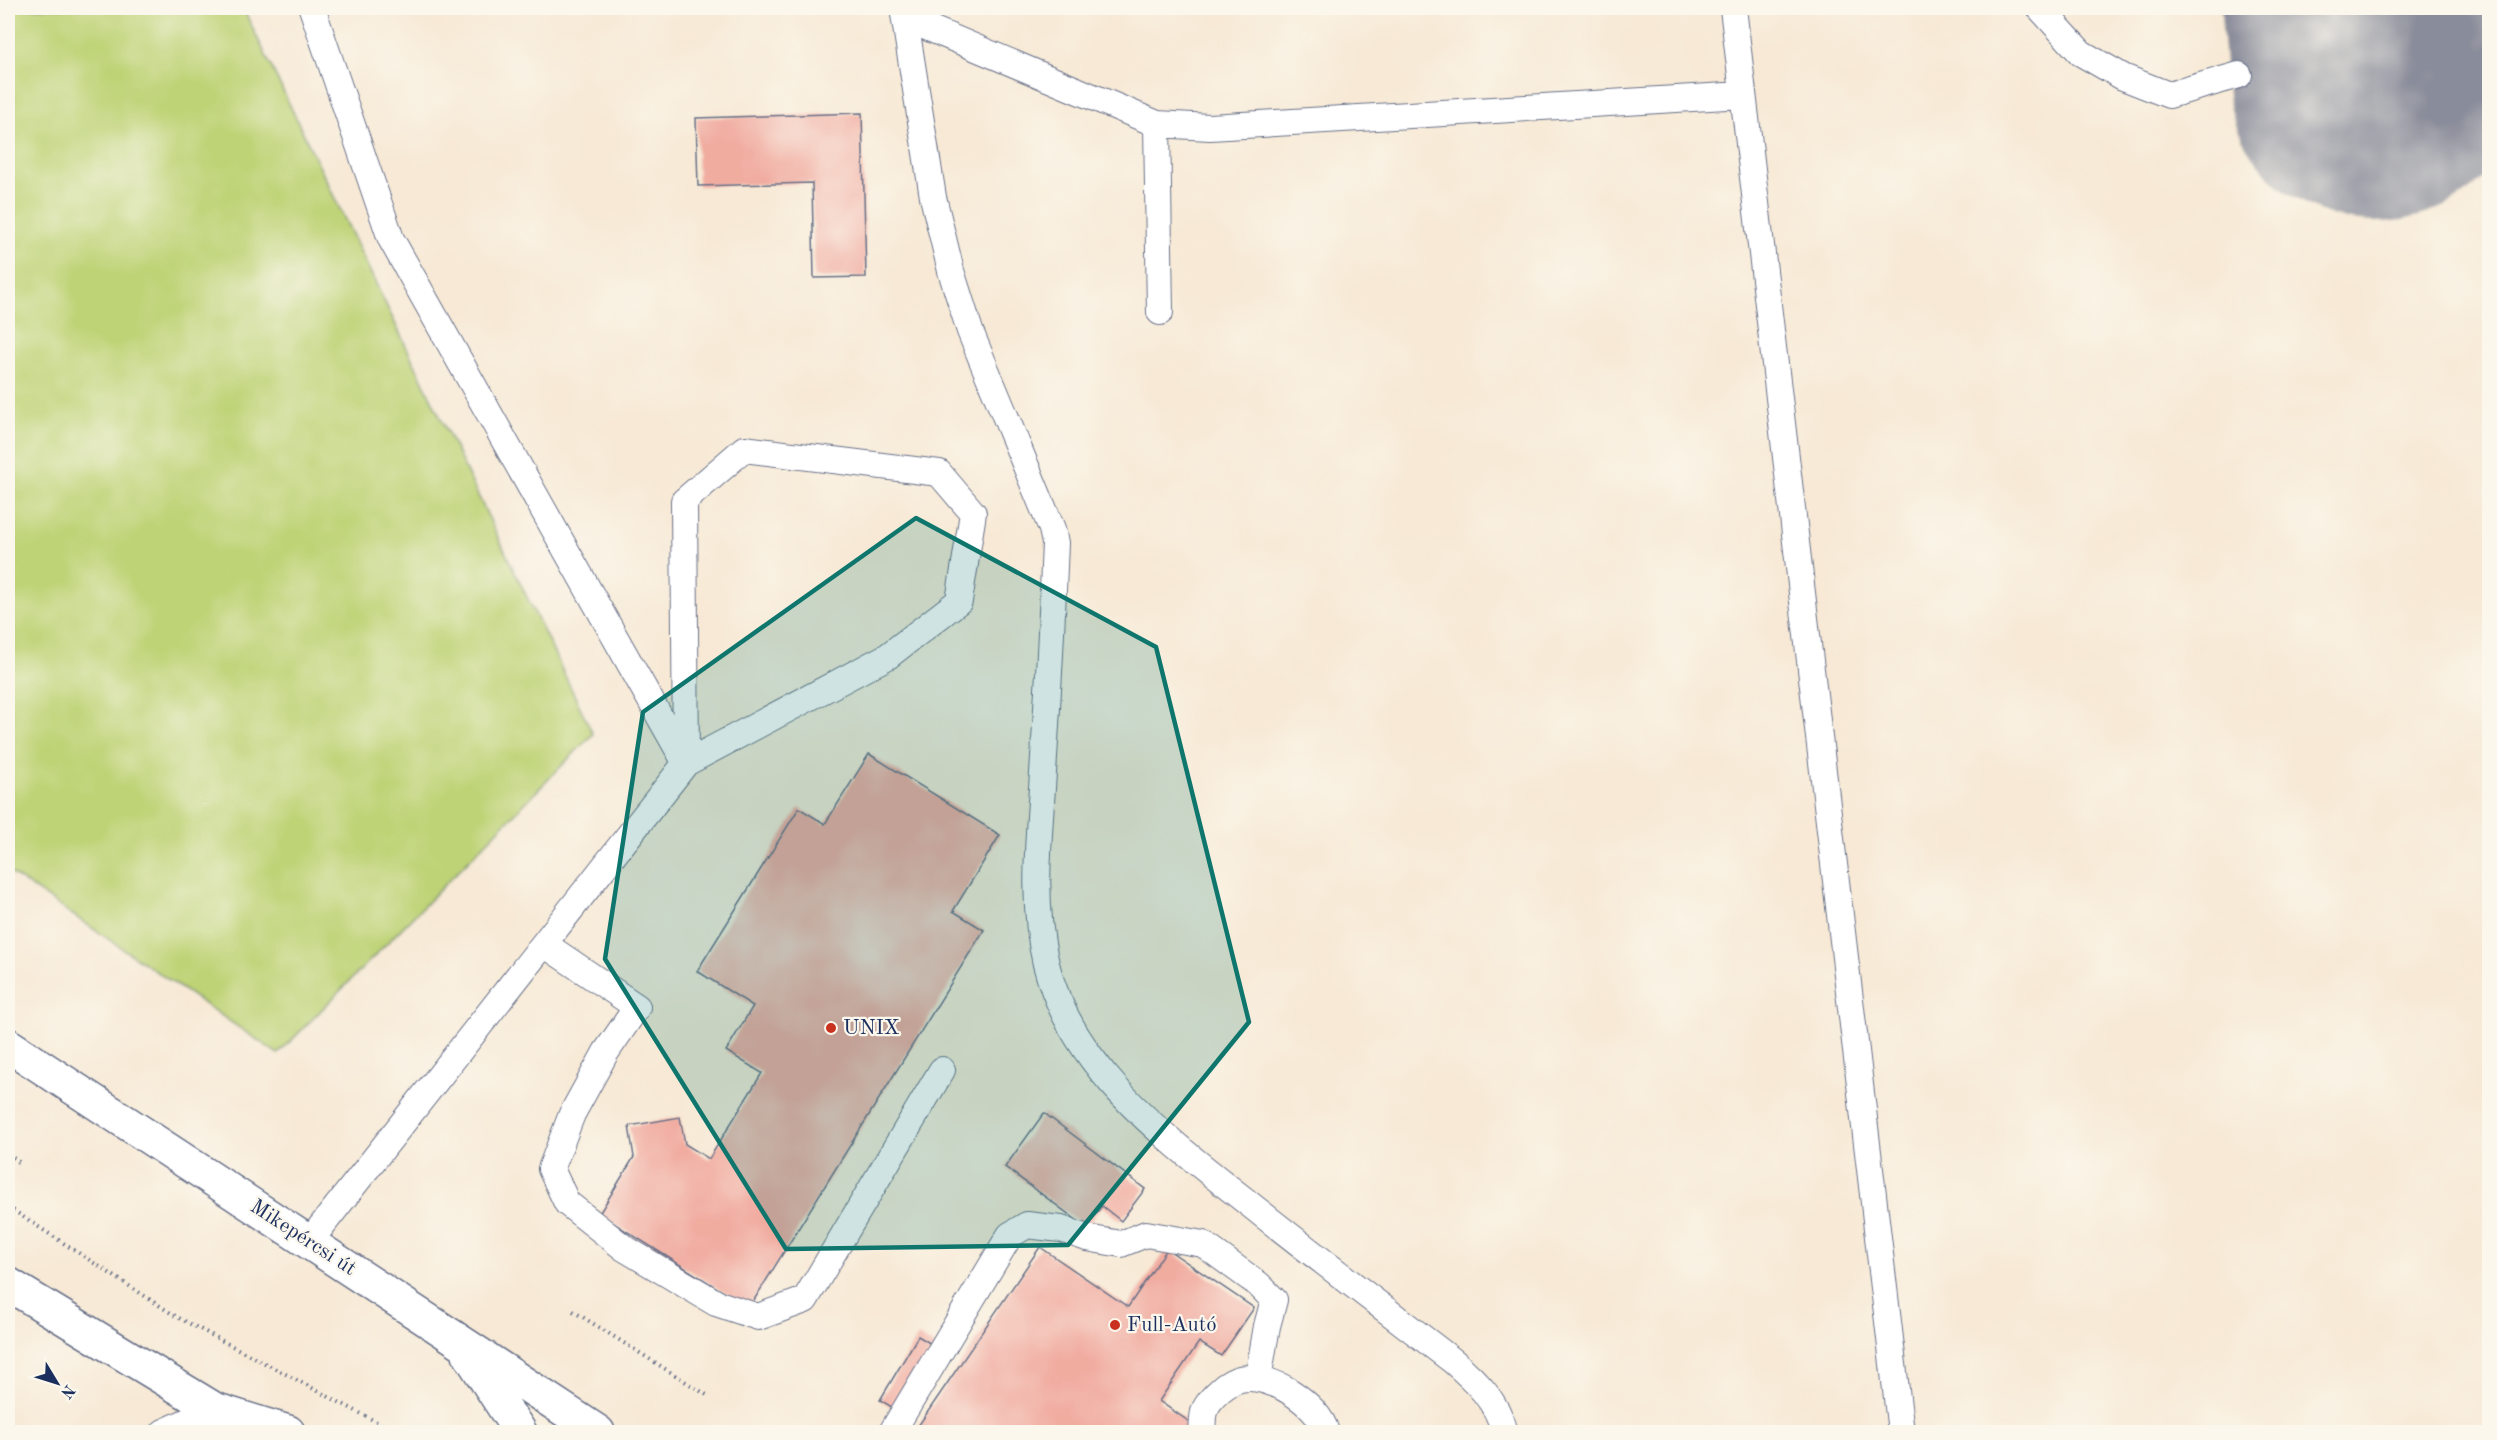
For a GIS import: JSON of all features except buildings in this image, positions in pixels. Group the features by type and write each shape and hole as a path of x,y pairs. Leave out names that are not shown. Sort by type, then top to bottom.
{"main road":[{"name":"Mikepércsi út","path":"8,1045 598,1432"},
{"path":"8,1284 214,1409 288,1432"},
{"path":"462,1342 520,1432"}],"lane":[{"path":"312,8 391,239 686,763"},
{"path":"1733,8 1901,1432"},
{"path":"2040,8 2081,53 2123,77 2169,95 2239,75"},
{"path":"904,13 1157,124 1210,127 1743,95"},
{"path":"904,13 933,197 951,271 970,331 1043,506 1055,543 1036,890 1046,964 1065,1016 1082,1045 1109,1080 1147,1119 1229,1187 1475,1380 1482,1387 1502,1420 1505,1432"},
{"path":"1157,124 1160,312"},
{"path":"309,1242 686,763 888,656 959,601 973,513 939,473 744,449 684,501 686,763"},
{"path":"544,944 636,1007 606,1052 572,1114 551,1169 567,1203 624,1248 716,1303 758,1317 805,1300 942,1070"},
{"path":"892,1432 1010,1235 1027,1225 1061,1229 1087,1238 1121,1244 1146,1234 1203,1244 1258,1284 1274,1300 1266,1326 1258,1379"},
{"path":"1202,1432 1204,1410 1221,1389 1240,1379 1258,1379 1287,1389 1313,1408 1326,1432"},
{"path":"164,1432 214,1409"}],"path":[{"path":"8,1154 19,1162"},
{"path":"8,1207 177,1317 396,1432"},
{"path":"573,1311 710,1396"}],"highlighted area":[{"path":"916,518 1156,647 1249,1022 1068,1245 786,1249 605,959 643,712"}],"green space":[{"path":"8,8 243,8 593,734 278,1054 8,871"}],"taxiway":[{"path":"2477,8 2490,10"}],"runway":[{"path":"2372,8 2377,71"}],"place":[{"name":"UNIX","path":"831,1028"},
{"name":"Full-Autó","path":"1115,1325"}]}
